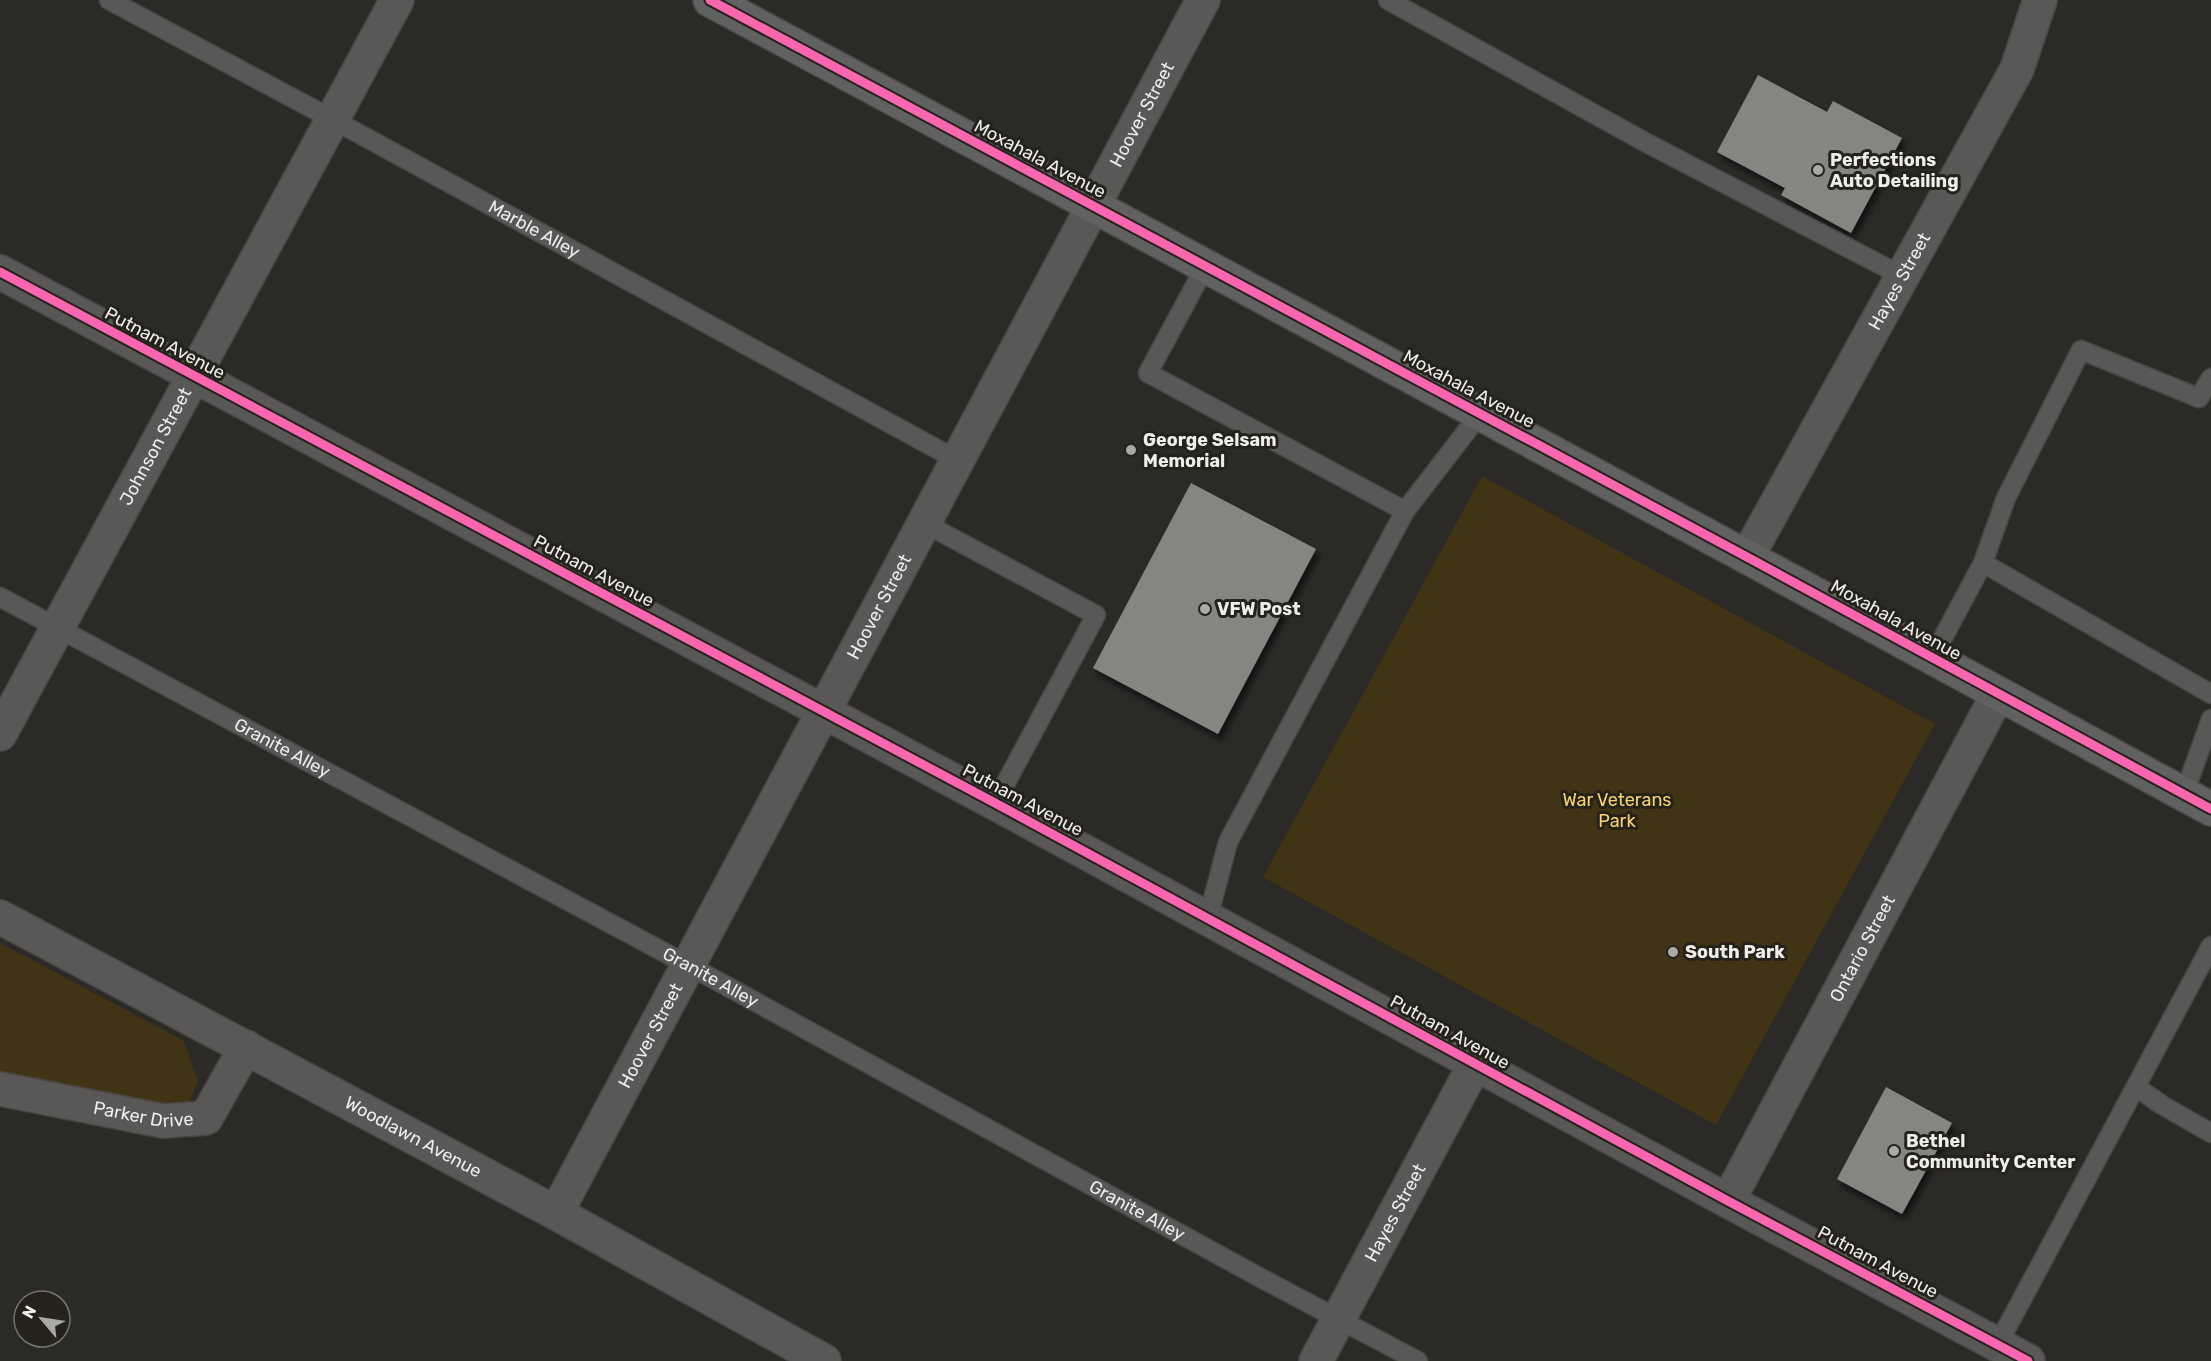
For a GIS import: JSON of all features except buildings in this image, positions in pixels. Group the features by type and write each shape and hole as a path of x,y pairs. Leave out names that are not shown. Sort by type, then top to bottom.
{"street":[{"name":"Johnson Street","path":"0,734 397,0"},
{"name":"Moxahala Avenue","path":"710,0 2197,801"},
{"name":"Hoover Street","path":"556,1213 1203,0"},
{"name":"Hayes Street","path":"1747,557 2017,69 2040,0"},
{"name":"Putnam Avenue","path":"0,272 995,803 1728,1201 2028,1361"},
{"name":"Ontario Street","path":"1728,1201 1998,694"},
{"name":"Woodlawn Avenue","path":"0,917 556,1213 824,1361"},
{"name":"Parker Drive","path":"0,1089 163,1121 206,1118 246,1047"},
{"name":"Hayes Street","path":"1316,1361 1475,1064"}],"lane":[{"name":"Marble Alley","path":"109,0 957,460"},
{"path":"1388,0 1645,142 1902,276"},
{"path":"1205,267 1148,373 1405,511"},
{"path":"1932,658 1983,563 2006,498 2081,350 2199,398 2211,378"},
{"path":"1208,918 1228,842 1405,511 1480,414"},
{"path":"924,523 1096,615 995,803"},
{"path":"1983,563 2211,694"},
{"name":"Granite Alley","path":"0,597 688,965 1418,1361"},
{"path":"2197,801 2211,719"},
{"path":"1998,1344 2211,946"},
{"path":"2136,1087 2211,1133"}],"green space":[{"name":"War Veterans Park","path":"1482,476 1935,724 1716,1125 1263,877"},
{"path":"0,943 184,1041 198,1081 190,1100 167,1110 0,1079"}],"cycle path":[{"path":"710,0 2211,809"},
{"path":"0,272 995,803 1728,1201 2028,1361"}],"place":[{"name":"Perfections Auto Detailing","path":"1818,170"},
{"name":"George Selsam Memorial","path":"1131,450"},
{"name":"VFW Post","path":"1205,609"},
{"name":"South Park","path":"1673,952"},
{"name":"Bethel Community Center","path":"1894,1151"}]}
